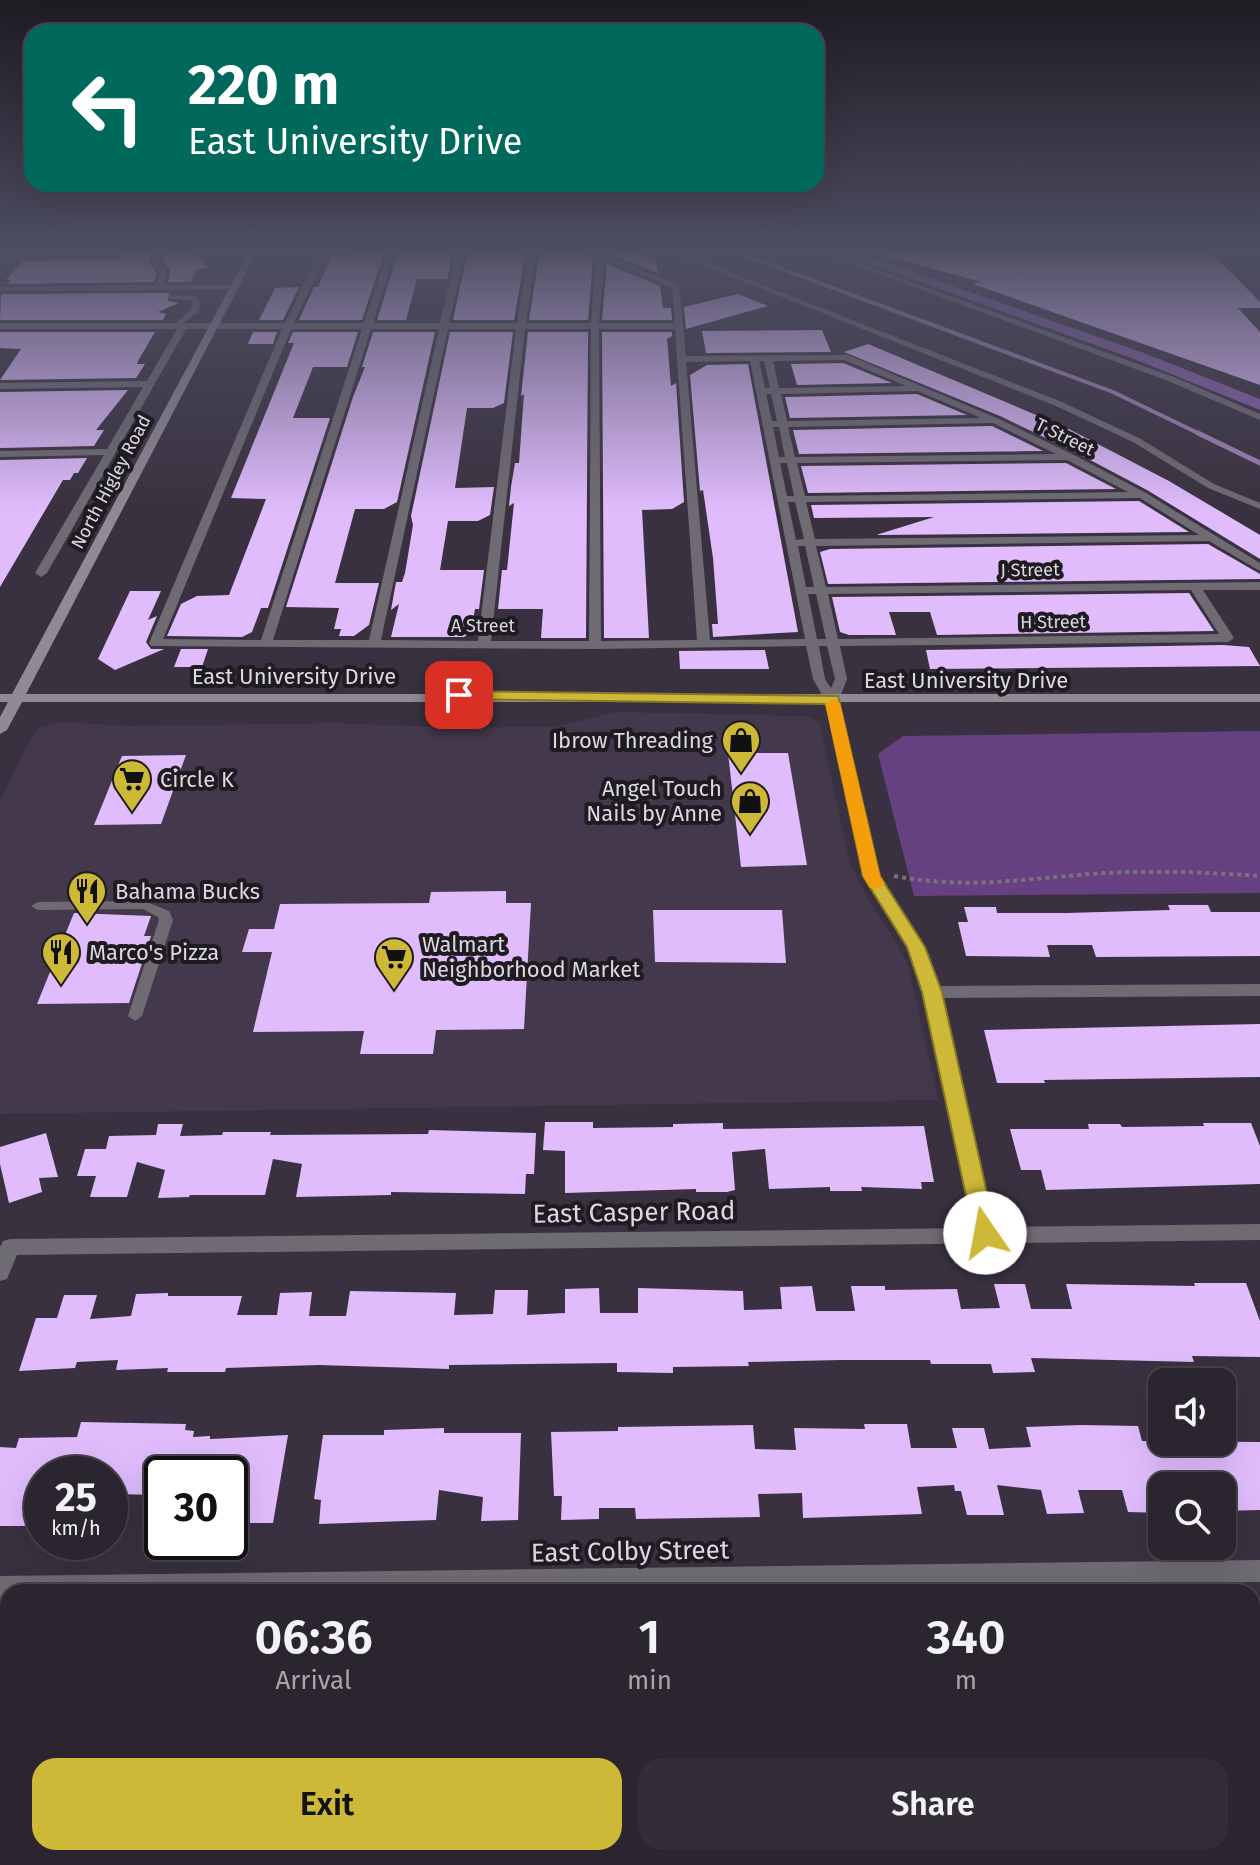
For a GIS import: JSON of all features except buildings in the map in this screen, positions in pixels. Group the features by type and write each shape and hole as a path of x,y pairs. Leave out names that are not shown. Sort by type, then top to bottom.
{"main road":[{"name":"North Higley Road","path":"0,730 207,337"},
{"name":"East University Drive","path":"0,698 459,695 832,700 1260,698"}],"street":[{"name":"North Higley Road","path":"41,573 174,337"},
{"name":"A Street","path":"283,337 155,643 821,643"},
{"path":"266,643 364,337"},
{"path":"374,644 442,337"},
{"path":"484,644 519,337"},
{"path":"595,645 596,337"},
{"path":"681,337 704,644"},
{"name":"T Street","path":"768,359 845,357 922,389 996,421 1142,495 1260,568"},
{"path":"683,359 768,359 821,590 819,679 832,700 872,876 916,947 932,992 985,1233"},
{"path":"754,359 801,591 821,643 841,679 832,700"},
{"path":"0,386 149,384"},
{"path":"761,391 922,389"},
{"path":"767,425 996,421"},
{"path":"0,454 109,452"},
{"path":"775,460 1070,457"},
{"path":"782,499 1142,495"},
{"path":"791,543 1213,538"},
{"name":"J Street","path":"801,591 1260,586"},
{"name":"H Street","path":"821,643 1228,638 1195,587"},
{"path":"932,992 1260,990"},
{"name":"East Casper Road","path":"0,1273 10,1247 1260,1232"},
{"name":"East Colby Street","path":"236,1584 1260,1571"}],"lane":[{"path":"889,337 1059,404 1136,440 1211,486 1260,506"},
{"path":"1059,337 1260,417"},
{"path":"38,906 145,905 164,914 166,920 135,1016"}],"path":[{"path":"872,876 972,885 1091,874 1179,871 1260,876"}],"shaded area":[{"path":"616,712 806,716 819,722 850,863 908,965 938,1100 0,1114 0,801 29,741 41,727 64,722 125,726 337,723 460,728 558,726"},
{"path":"1260,731 1260,893 914,896 878,754 903,736"}],"waterway":[{"path":"965,337 1113,392 1202,435"},
{"path":"1085,337 1260,405"},
{"path":"1198,433 1260,463"}],"slow traffic":[{"path":"833,703 876,884"}],"place":[{"name":"Ibrow Threading","path":"741,774"},
{"name":"Circle K","path":"132,813"},
{"name":"Angel Touch Nails by Anne","path":"750,835"},
{"name":"Bahama Bucks","path":"87,925"},
{"name":"Marco's Pizza","path":"61,986"},
{"name":"Walmart Neighborhood Market","path":"394,991"}],"route":[{"path":"459,695 832,700 872,876 916,947 932,992 985,1233"}]}
